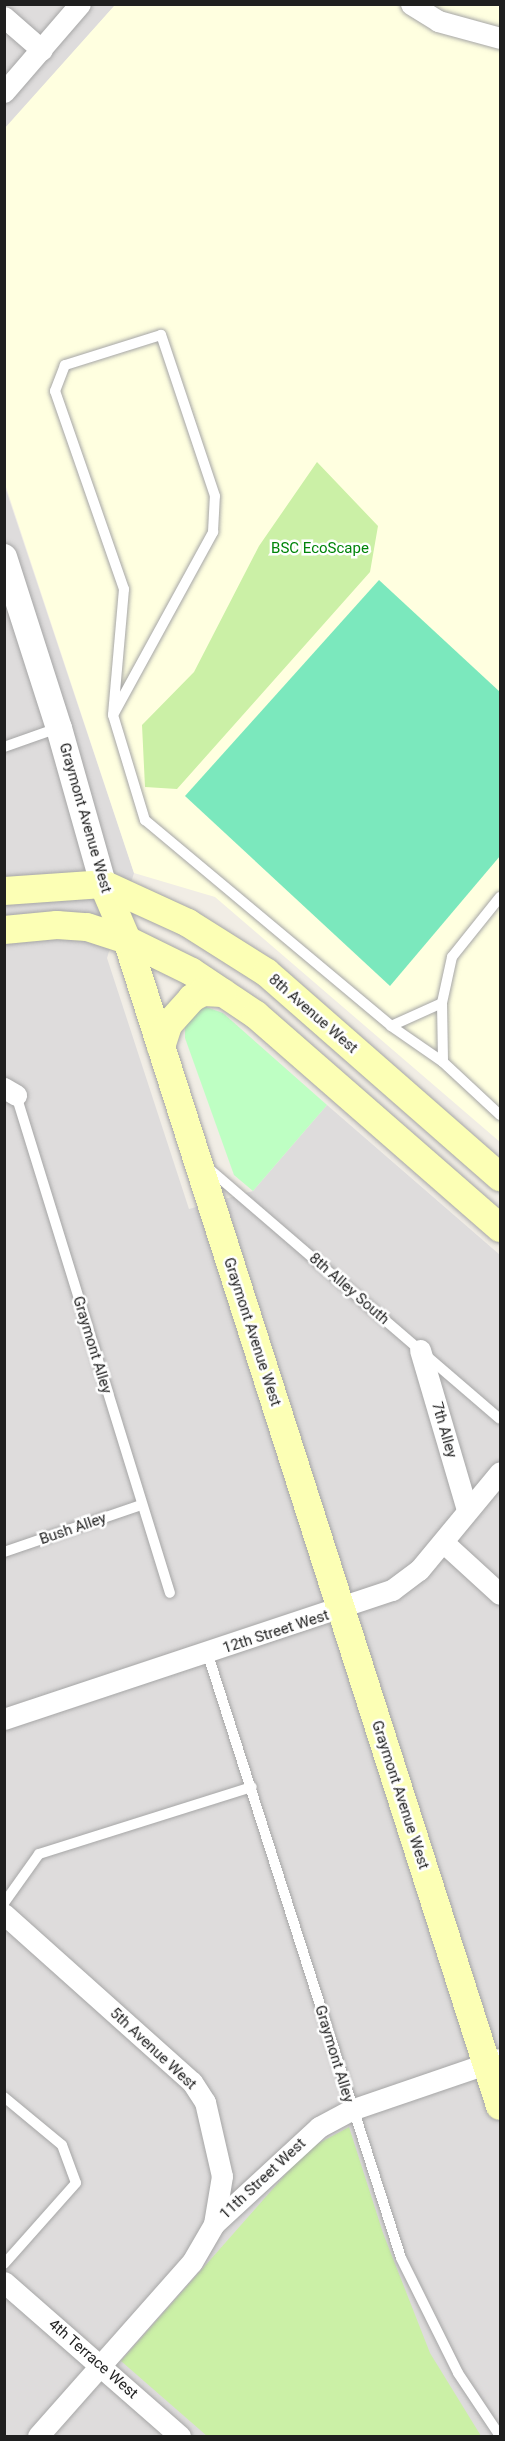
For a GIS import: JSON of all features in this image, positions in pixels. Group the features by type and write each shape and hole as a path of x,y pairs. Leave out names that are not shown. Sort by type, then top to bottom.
{"main road":[{"path":"4,891 103,884"},
{"name":"Graymont Avenue West","path":"103,884 127,940 341,1610 493,2062 501,2106"},
{"name":"8th Avenue West","path":"103,884 188,923 267,973 501,1177"},
{"path":"4,930 57,925 87,927 127,940 192,972 256,1015 501,1228"},
{"path":"161,1047 168,1025 186,1003 203,992 223,993"}],"street":[{"path":"4,92 80,4"},
{"path":"411,4 438,21 501,38"},
{"path":"4,17 42,50"},
{"name":"Graymont Avenue West","path":"4,557 59,728 103,884"},
{"name":"7th Alley","path":"420,1350 467,1510"},
{"name":"12th Street West","path":"4,1719 341,1610 393,1590 419,1570 501,1472"},
{"path":"443,1542 501,1594"},
{"name":"5th Avenue West","path":"4,1914 192,2082 205,2102 222,2176 214,2224"},
{"name":"11th Street West","path":"38,2436 192,2262 214,2224 319,2127 351,2110 493,2062"},
{"name":"4th Terrace West","path":"4,2282 101,2364 180,2436"}],"lane":[{"path":"113,715 213,532 216,496 161,335 65,365 55,391 124,589 113,715 145,820 391,1026 443,1062 501,1115"},
{"path":"4,747 59,728"},
{"path":"443,1062 442,1003 452,957 501,897"},
{"path":"391,1026 442,1003"},
{"name":"Graymont Alley","path":"10,1092 170,1593"},
{"name":"8th Alley South","path":"197,1159 501,1419"},
{"name":"Bush Alley","path":"4,1552 141,1505"},
{"name":"Graymont Alley","path":"208,1654 252,1787 351,2110 401,2258 458,2373 500,2436"},
{"path":"4,1904 39,1854 252,1787"},
{"path":"4,2097 62,2145 76,2183 4,2264"}],"shaded area":[{"path":"5,5 115,5 5,129"},
{"path":"115,5 500,5 500,1142 215,897 134,873 5,484 4,129"},
{"path":"4,484 134,873 107,958 189,1209 253,1191 327,1105 500,1255 500,2436 5,2436"}],"green space":[{"name":"BSC EcoScape","path":"317,462 378,526 370,572 177,789 145,787 142,725 194,672 259,546"},
{"path":"379,580 500,692 500,856 390,986 185,796"},
{"path":"206,1007 223,1013 327,1105 253,1191 234,1175 185,1038 185,1027 198,1011"},
{"path":"349,2127 383,2233 430,2353 481,2436 207,2436 121,2361 308,2149"}]}
